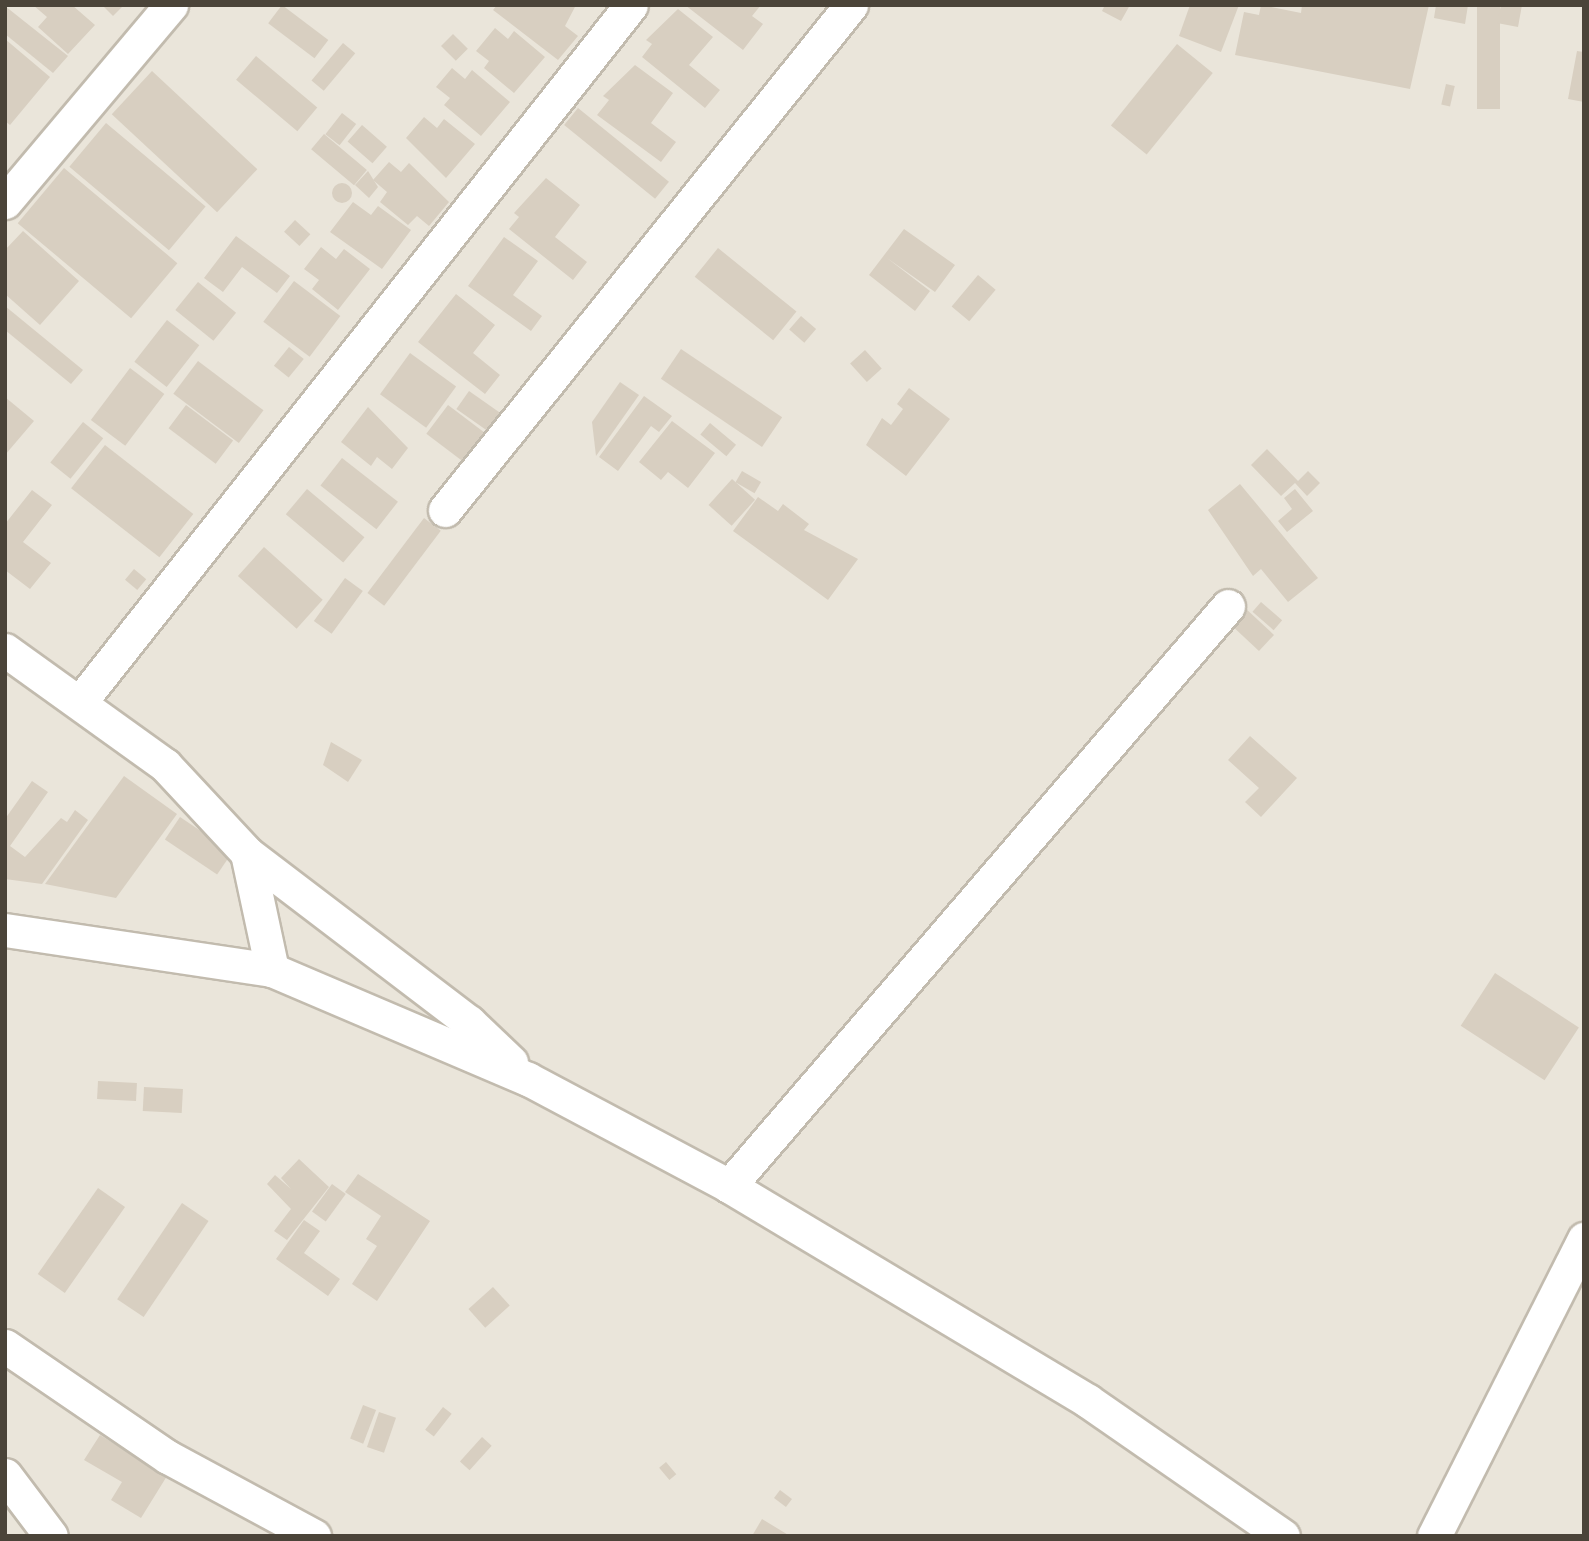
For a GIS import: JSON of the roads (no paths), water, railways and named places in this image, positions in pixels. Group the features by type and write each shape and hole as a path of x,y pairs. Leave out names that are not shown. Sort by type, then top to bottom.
{"street":[{"path":"5,202 171,5"},
{"path":"80,702 631,5"},
{"path":"445,510 851,5"},
{"path":"729,1186 1228,606"},
{"path":"5,650 165,765 247,853 469,1022 528,1079"},
{"path":"247,853 272,970"},
{"path":"5,930 272,970 528,1079 729,1186 1088,1401 1283,1536"},
{"path":"1435,1536 1584,1239"},
{"path":"1435,1536 1584,1262"},
{"path":"5,1346 168,1457 314,1536"},
{"path":"5,1475 51,1536"}]}
